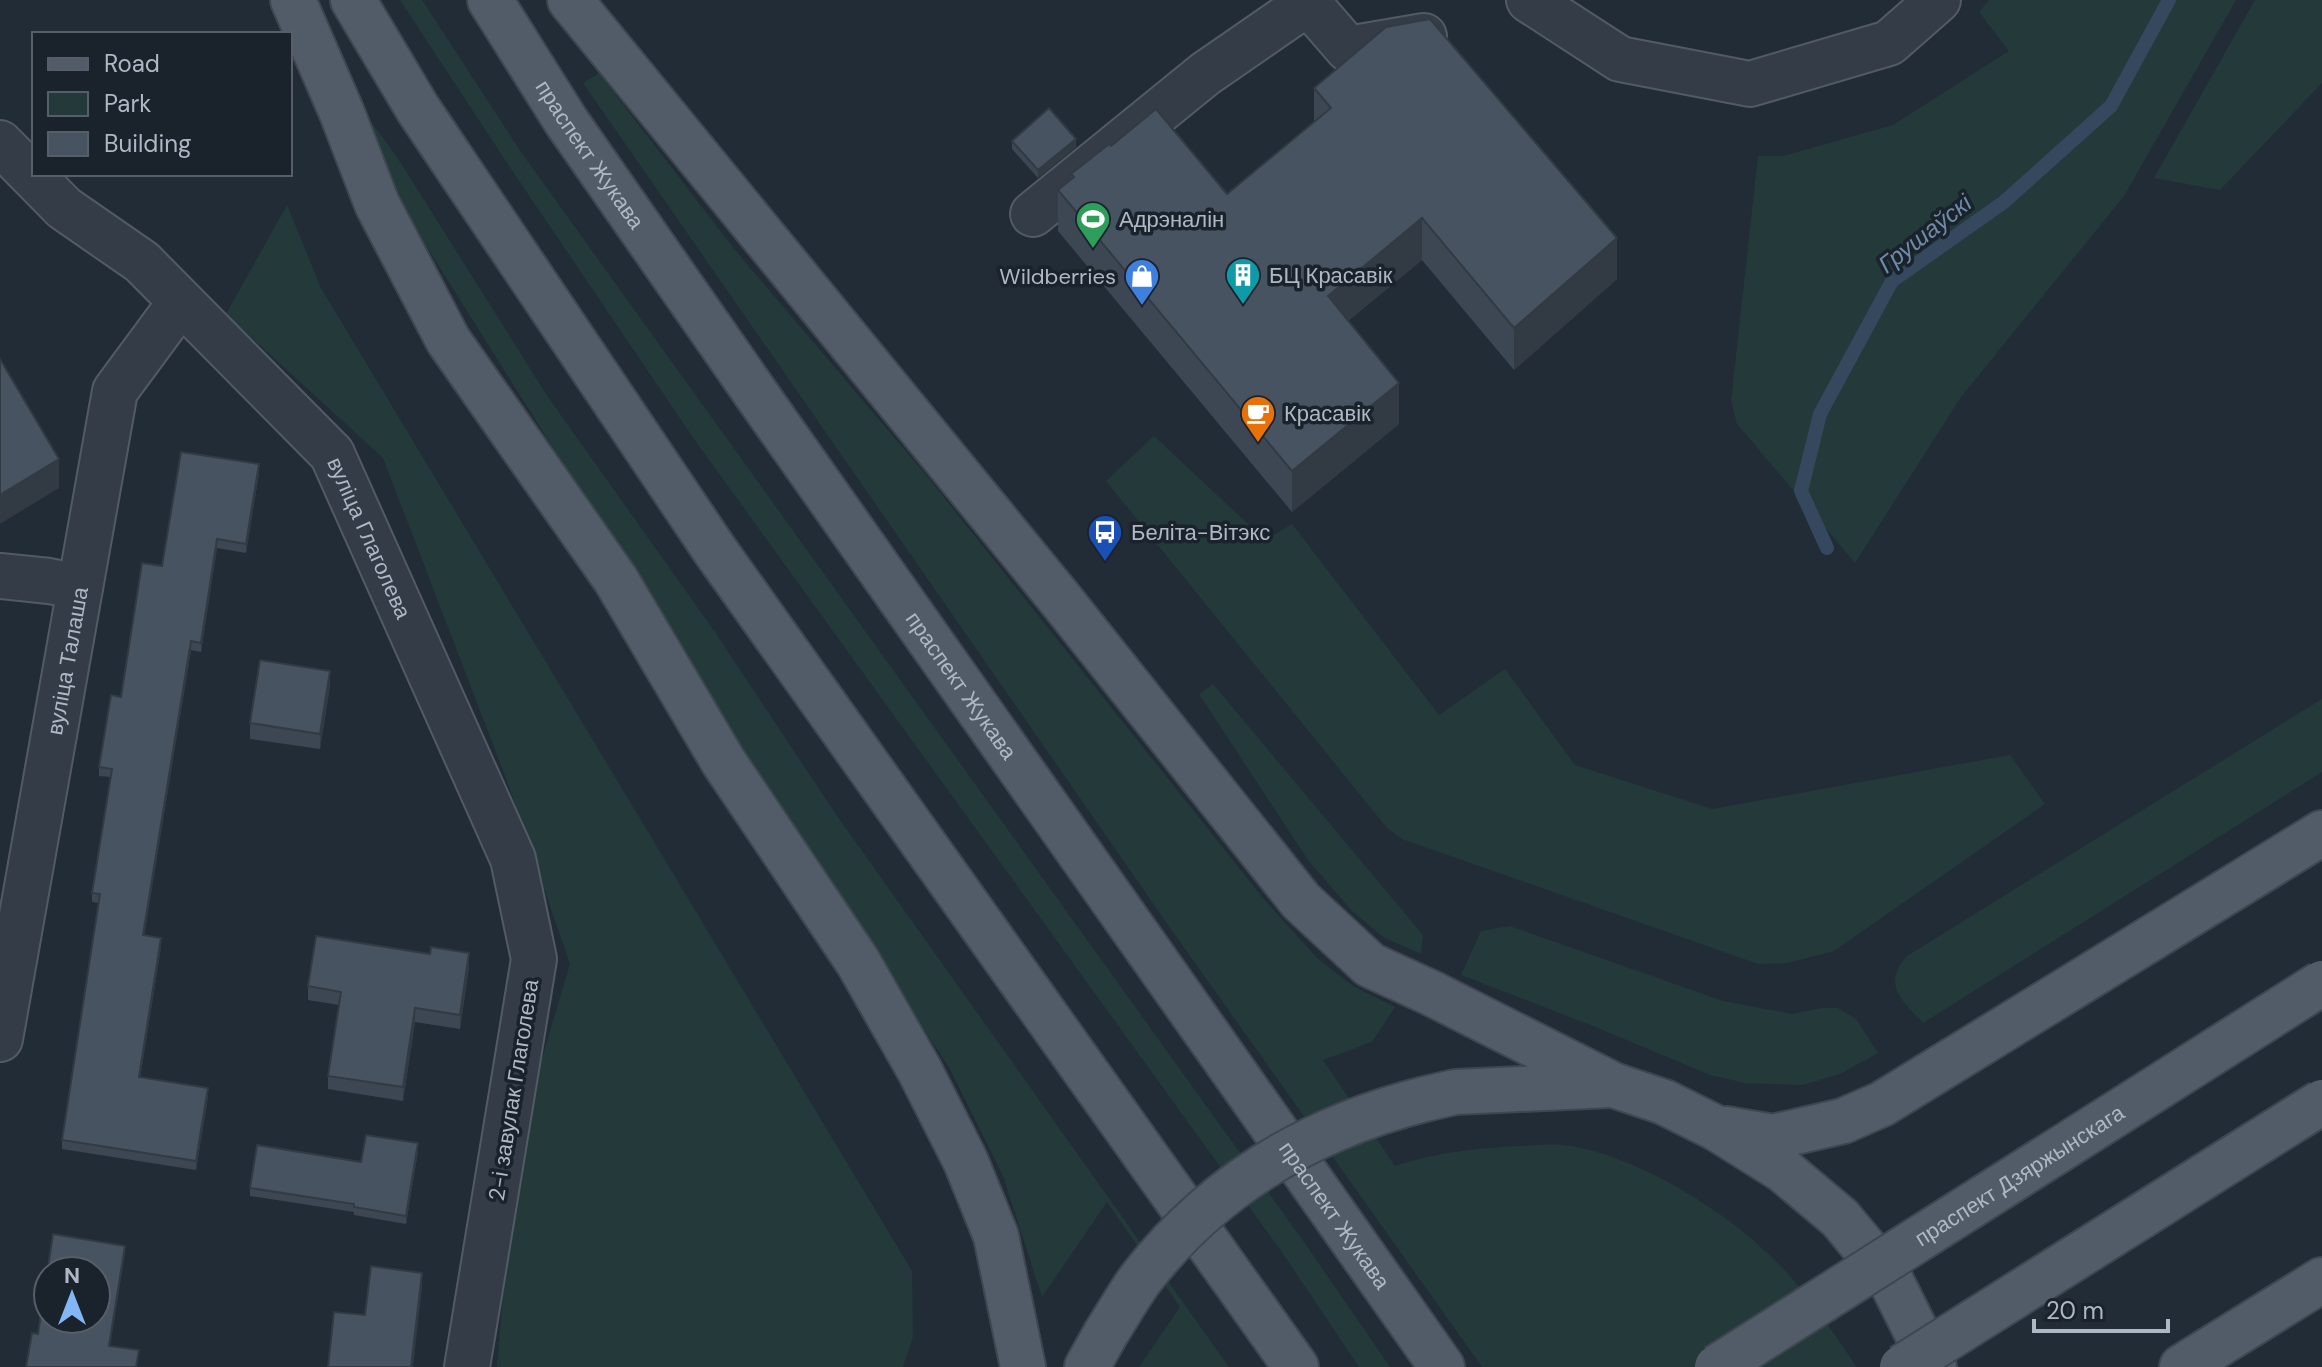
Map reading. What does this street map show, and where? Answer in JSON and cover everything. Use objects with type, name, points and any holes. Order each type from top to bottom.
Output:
[{"type":"main road","points":[[293,0],[377,204],[448,340],[616,580],[723,761],[858,962],[920,1071],[966,1162],[996,1236],[1023,1367]]},
{"type":"main road","points":[[353,0],[418,109],[714,549],[1296,1367]]},
{"type":"main road","name":"праспект Жукава","points":[[490,0],[566,121],[743,376],[1442,1367]]},
{"type":"main road","points":[[570,0],[1051,588],[1301,901],[1370,965],[1613,1085],[1664,1102],[1716,1128],[1783,1170],[1840,1218],[1889,1277],[1934,1367]]},
{"type":"main road","points":[[1716,1128],[1773,1137],[1843,1121],[1882,1104],[2322,833]]},
{"type":"main road","name":"праспект Дзяржынскага","points":[[1717,1367],[2322,983]]},
{"type":"main road","points":[[1096,1350],[1137,1284],[1160,1256],[1226,1191],[1293,1147],[1374,1112],[1455,1092],[1613,1085]]},
{"type":"main road","points":[[1902,1367],[2322,1102]]},
{"type":"main road","points":[[2182,1367],[2322,1280]]},
{"type":"street","points":[[1529,0],[1620,59],[1750,84],[1889,43],[1938,0]]},
{"type":"street","points":[[1033,214],[1205,74],[1310,1],[1348,49],[1432,35]]},
{"type":"street","name":"вуліца Глаголева","points":[[0,143],[32,176]]},
{"type":"street","name":"вуліца Глаголева","points":[[32,176],[64,208],[142,262],[332,454],[495,818]]},
{"type":"street","name":"вуліца Талаша","points":[[0,1039],[115,391],[180,303]]},
{"type":"street","points":[[0,576],[80,587]]},
{"type":"street","name":"2-і завулак Глаголева","points":[[467,1367],[534,959],[513,859],[495,818]]},
{"type":"green space","points":[[400,0],[422,0],[521,152],[1304,1242],[1390,1367],[1359,1367],[1284,1255],[694,439]]},
{"type":"green space","points":[[1989,0],[2236,0],[2124,196],[1961,397],[1855,563],[1737,424],[1731,401],[1758,156],[1783,156],[1893,125],[2009,51],[1979,12]]},
{"type":"green space","points":[[2255,0],[2322,0],[2322,83],[2220,190],[2154,178]]},
{"type":"green space","points":[[599,73],[735,250],[927,476],[1263,898],[1317,958],[1353,986],[1395,1007],[1372,1042],[1323,1060],[1395,1166],[1458,1152],[1546,1144],[1598,1152],[1628,1163],[1717,1212],[1768,1253],[1807,1296],[1857,1367],[1482,1367],[1173,932],[583,83]]},
{"type":"green space","points":[[355,100],[397,157],[548,397],[715,632],[835,813],[1229,1367],[1139,1367],[1180,1307],[1107,1202],[1042,1297],[1003,1176],[950,1069],[790,825],[408,217]]},
{"type":"green space","points":[[287,205],[321,288],[912,1271],[913,1337],[903,1367],[497,1367],[514,1153],[570,964],[507,781],[383,458],[226,314]]},
{"type":"green space","points":[[1154,436],[1265,540],[1292,524],[1439,715],[1505,669],[1575,765],[1712,809],[2010,755],[2045,804],[1834,951],[1788,963],[1758,964],[1402,839],[1387,828],[1106,481]]},
{"type":"green space","points":[[1213,684],[1423,935],[1421,954],[1383,937],[1351,910],[1308,860],[1199,694]]},
{"type":"green space","points":[[2322,699],[2322,772],[1923,1023],[1897,992],[1896,975],[1907,956]]},
{"type":"green space","points":[[1510,926],[1723,1001],[1792,1014],[1838,1008],[1856,1019],[1878,1053],[1840,1074],[1803,1085],[1745,1083],[1710,1075],[1461,975],[1481,931]]},
{"type":"building","points":[[1430,19],[1617,238],[1514,328],[1422,218],[1328,296],[1399,383],[1292,471],[1058,190],[1074,177],[1071,174],[1156,109],[1227,194],[1331,108],[1314,88],[1386,27]]},
{"type":"building","points":[[1049,108],[1076,139],[1038,170],[1012,141]]},
{"type":"building","points":[[0,359],[59,459],[0,495]]},
{"type":"building","points":[[181,452],[259,464],[246,544],[217,539],[201,643],[191,641],[143,935],[161,938],[139,1077],[208,1088],[196,1161],[62,1140],[100,894],[92,893],[112,769],[99,767],[111,695],[121,697],[142,563],[162,566]]},
{"type":"building","points":[[260,660],[330,671],[320,734],[250,723]]},
{"type":"building","points":[[316,936],[430,954],[431,947],[469,953],[460,1015],[415,1008],[403,1087],[328,1076],[341,992],[308,986]]},
{"type":"building","points":[[366,1135],[418,1143],[406,1216],[354,1207],[354,1204],[250,1188],[257,1145],[361,1162]]},
{"type":"building","points":[[53,1234],[125,1246],[112,1327],[112,1255],[50,1255]]},
{"type":"building","points":[[371,1266],[422,1273],[411,1367],[328,1367],[334,1312],[365,1315]]},
{"type":"building","points":[[32,1333],[111,1335],[109,1346],[139,1350],[136,1367],[26,1367]]},
{"type":"waterway","name":"Грушаўскі","points":[[1827,548],[1801,491],[1820,414],[1892,281],[2004,202],[2111,106],[2169,0]]},
{"type":"place","name":"Адрэналін","points":[[1093,250]]},
{"type":"place","name":"БЦ Красавік","points":[[1243,306]]},
{"type":"place","name":"Wildberries","points":[[1142,307]]},
{"type":"place","name":"Красавік","points":[[1258,444]]},
{"type":"place","name":"Беліта-Вітэкс","points":[[1105,563]]}]
